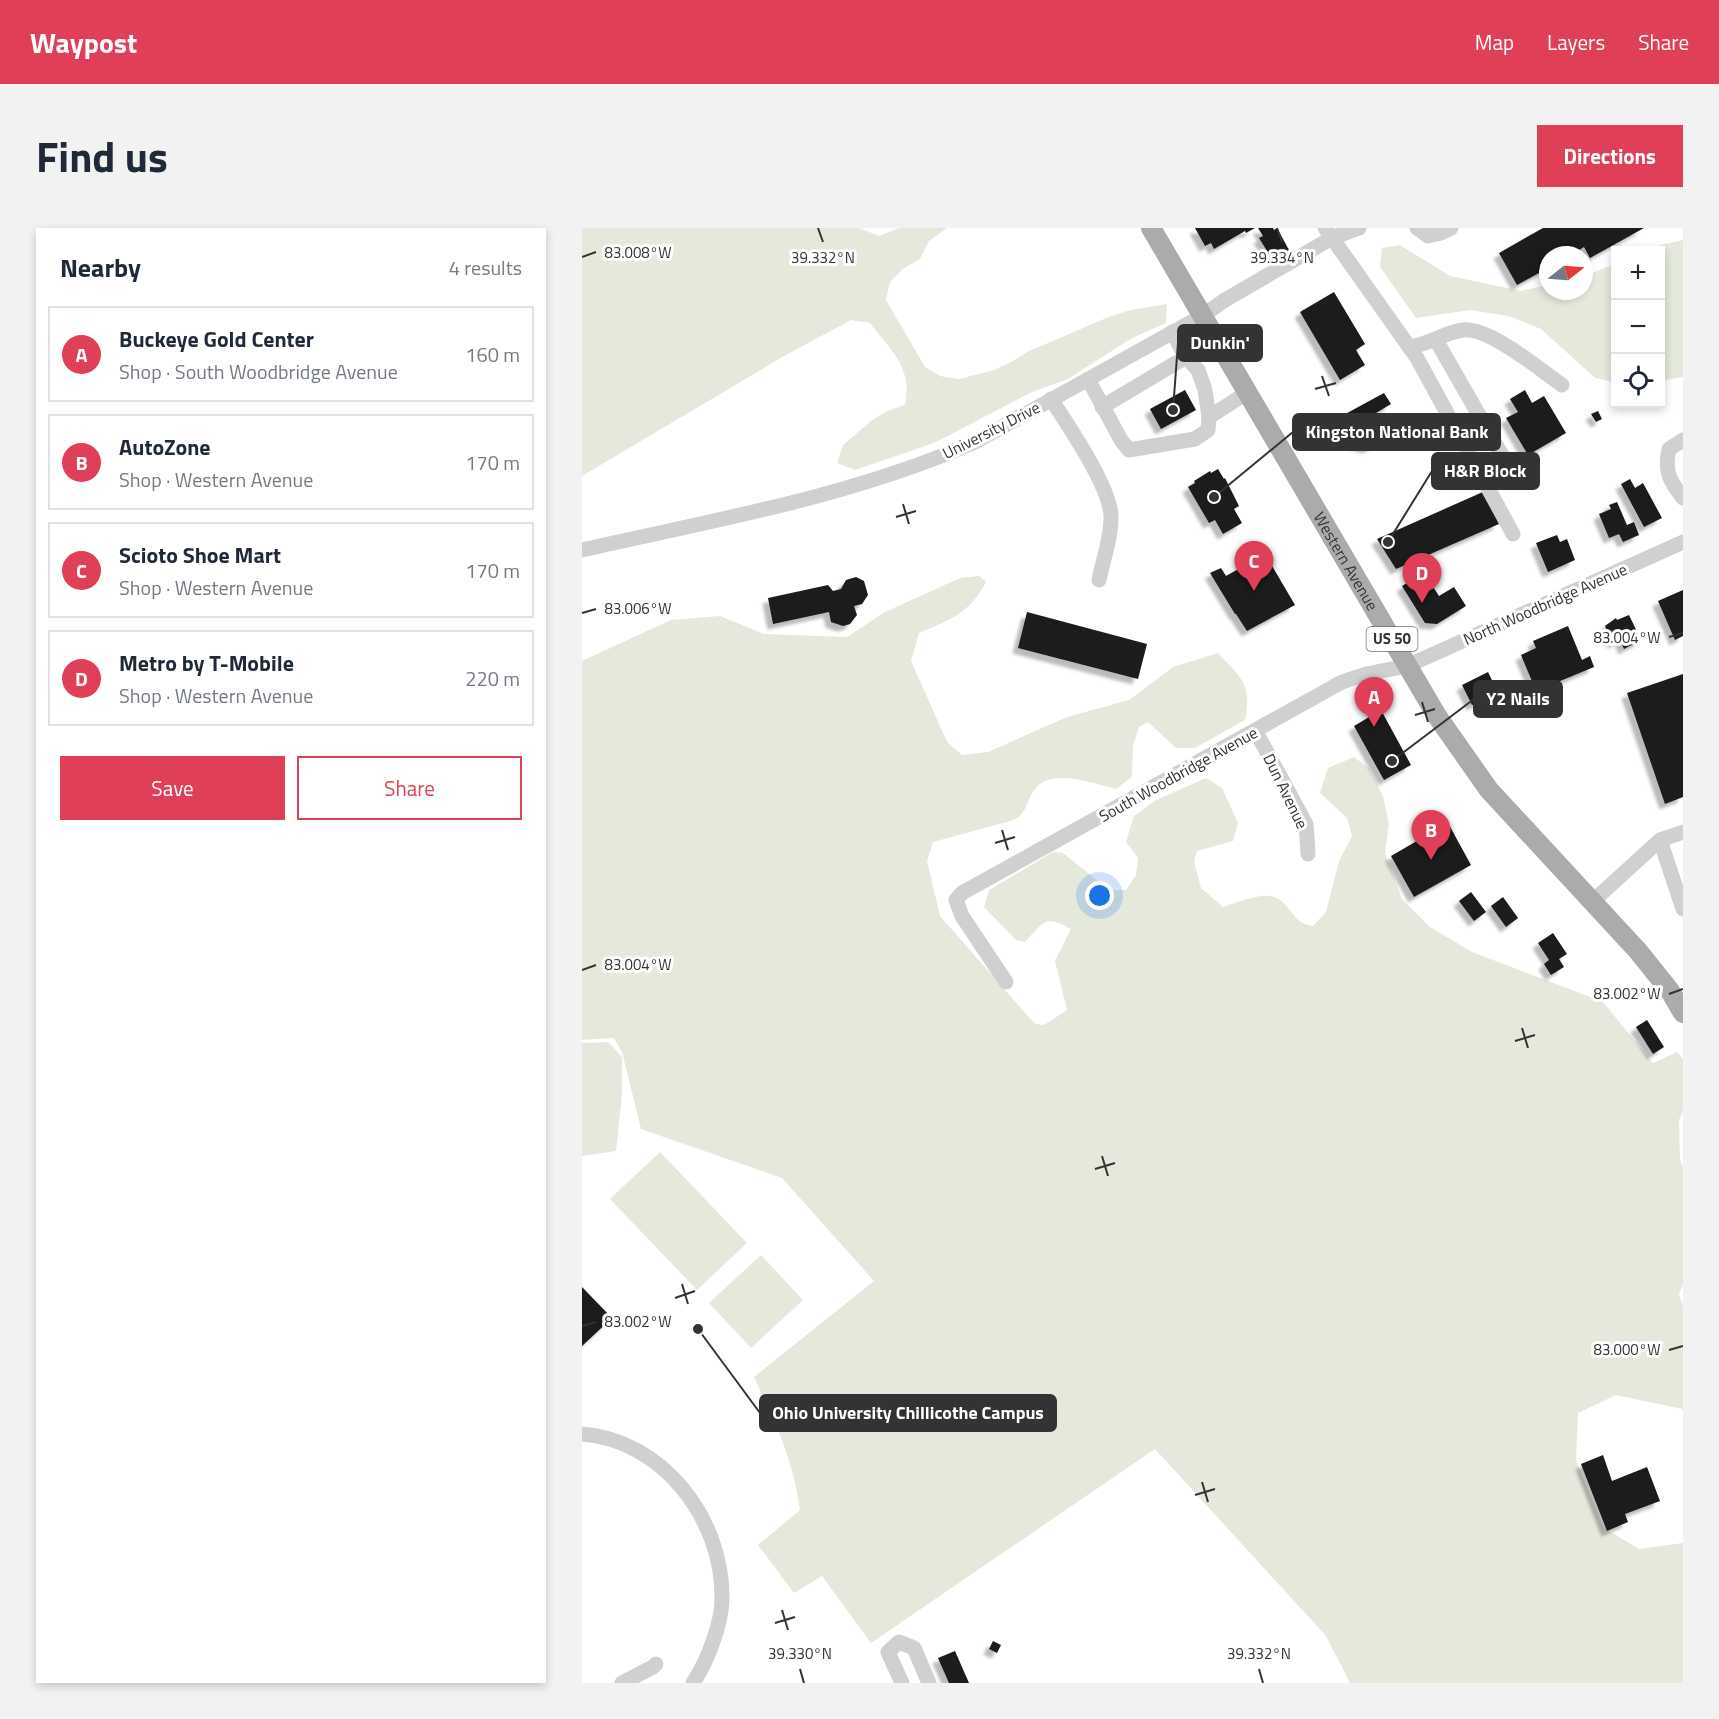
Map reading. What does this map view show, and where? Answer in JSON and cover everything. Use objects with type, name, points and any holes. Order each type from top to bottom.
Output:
[{"type":"main road","name":"Western Avenue","points":[[1151,228],[1437,716],[1489,790],[1638,951],[1670,991],[1683,1013]]},
{"type":"street","name":"University Drive","points":[[582,550],[826,495],[940,457],[975,442],[1202,316],[1329,233],[1359,228]]},
{"type":"street","points":[[1417,228],[1428,236],[1442,233],[1450,228]]},
{"type":"street","points":[[1329,233],[1417,358],[1513,534]]},
{"type":"street","points":[[1409,347],[1422,346],[1462,330],[1477,330],[1494,338],[1562,385]]},
{"type":"street","points":[[1088,379],[1121,440],[1129,450],[1194,440],[1208,430],[1209,417],[1205,390],[1198,370],[1186,357],[1172,332]]},
{"type":"street","points":[[1436,340],[1503,457]]},
{"type":"street","points":[[1102,407],[1186,357]]},
{"type":"street","points":[[1209,417],[1248,392]]},
{"type":"street","points":[[1051,399],[1094,469],[1106,494],[1111,515],[1099,580]]},
{"type":"street","points":[[1683,440],[1669,449],[1666,463],[1671,481],[1683,498]]},
{"type":"street","name":"North Woodbridge Avenue","points":[[1407,666],[1683,542]]},
{"type":"street","name":"South Woodbridge Avenue","points":[[1006,982],[962,916],[956,900],[962,893],[1256,732],[1342,682],[1366,674],[1407,666]]},
{"type":"street","name":"Dun Avenue","points":[[1256,732],[1306,824],[1308,854]]},
{"type":"street","points":[[1592,902],[1660,840],[1683,832]]},
{"type":"street","points":[[1660,840],[1683,909]]},
{"type":"street","points":[[582,1434],[630,1445],[663,1468],[687,1493],[707,1524],[717,1556],[723,1598],[713,1643],[693,1683]]},
{"type":"street","points":[[902,1683],[888,1652],[899,1642],[914,1647],[929,1683]]},
{"type":"street","points":[[622,1683],[653,1668],[656,1664]]},
{"type":"shaded area","points":[[582,228],[859,228],[879,236],[899,228],[947,228],[929,241],[920,259],[904,268],[890,282],[886,300],[925,367],[940,376],[959,379],[994,370],[1027,352],[1111,316],[1131,310],[1167,304],[1166,323],[1132,338],[1068,379],[1032,392],[946,437],[855,470],[837,463],[843,445],[871,421],[887,411],[905,405],[907,392],[903,370],[892,351],[870,323],[851,320],[784,356],[582,476]]},
{"type":"shaded area","points":[[1683,240],[1683,377],[1665,380],[1665,246],[1658,246]]},
{"type":"shaded area","points":[[1400,245],[1450,276],[1521,291],[1539,287],[1539,300],[1593,300],[1593,273],[1611,266],[1611,381],[1595,378],[1541,329],[1508,316],[1470,310],[1416,318],[1380,267],[1382,248]]},
{"type":"shaded area","points":[[979,576],[986,582],[973,602],[958,615],[919,633],[911,661],[947,742],[962,755],[988,752],[1067,717],[1129,700],[1173,667],[1218,653],[1239,676],[1246,689],[1245,720],[1195,748],[1176,748],[1148,722],[1139,727],[1133,746],[1132,777],[1116,789],[1074,779],[1051,779],[1042,782],[1035,789],[1024,810],[1014,820],[933,842],[927,861],[940,916],[1035,1024],[1044,1025],[1067,1010],[1055,961],[1071,929],[1055,922],[1045,922],[1025,942],[1016,940],[984,907],[989,890],[1053,852],[1063,853],[1109,890],[1126,890],[1136,875],[1138,858],[1126,842],[1134,816],[1156,800],[1206,778],[1222,788],[1238,823],[1233,841],[1197,851],[1194,861],[1201,888],[1223,907],[1257,897],[1277,898],[1301,922],[1313,926],[1326,912],[1339,861],[1352,836],[1347,818],[1320,793],[1328,768],[1354,757],[1369,768],[1383,796],[1389,824],[1385,853],[1402,899],[1430,927],[1472,952],[1603,1002],[1653,1063],[1677,1052],[1683,1059],[1683,1111],[1679,1120],[1680,1159],[1683,1168],[1683,1284],[1679,1294],[1683,1306],[1683,1413],[1682,1409],[1616,1395],[1578,1413],[1576,1461],[1604,1528],[1639,1549],[1683,1543],[1683,1683],[1350,1683],[1326,1636],[1155,1449],[871,1643],[822,1576],[794,1593],[758,1545],[800,1510],[788,1458],[754,1377],[874,1281],[782,1178],[641,1129],[622,1052],[614,1038],[582,1040],[582,661],[671,620],[720,616],[764,634],[847,637],[885,612],[960,578]]},
{"type":"shaded area","points":[[608,1042],[622,1057],[622,1094],[616,1151],[582,1156],[582,1043]]},
{"type":"shaded area","points":[[660,1152],[747,1243],[697,1290],[610,1199]]},
{"type":"shaded area","points":[[761,1255],[803,1300],[751,1348],[709,1303]]},
{"type":"building","points":[[1195,228],[1255,228],[1246,233],[1245,231],[1214,249],[1211,243],[1205,246]]},
{"type":"building","points":[[1258,228],[1273,228],[1274,230],[1277,228],[1289,250],[1272,259],[1259,238],[1263,236]]},
{"type":"building","points":[[1543,228],[1644,228],[1593,256],[1593,246],[1539,246],[1539,273],[1517,285],[1499,253]]},
{"type":"building","points":[[1334,292],[1365,344],[1356,350],[1365,365],[1340,380],[1300,312]]},
{"type":"building","points":[[1185,390],[1196,410],[1161,429],[1150,409]]},
{"type":"building","points":[[1525,390],[1532,403],[1544,396],[1566,433],[1528,455],[1506,418],[1518,412],[1510,399]]},
{"type":"building","points":[[1384,393],[1391,404],[1376,413],[1389,436],[1368,448],[1354,444],[1338,418]]},
{"type":"building","points":[[1598,411],[1602,419],[1596,422],[1591,414]]},
{"type":"building","points":[[1218,469],[1239,506],[1234,509],[1242,523],[1223,534],[1215,520],[1209,523],[1188,487],[1210,471],[1211,473]]},
{"type":"building","points":[[1630,479],[1635,488],[1643,483],[1662,518],[1644,527],[1621,484]]},
{"type":"building","points":[[1485,491],[1499,524],[1396,569],[1377,539]]},
{"type":"building","points":[[1617,502],[1627,525],[1634,522],[1639,535],[1623,542],[1619,534],[1609,538],[1599,514],[1611,509],[1609,505]]},
{"type":"building","points":[[1557,535],[1560,542],[1567,539],[1575,560],[1548,572],[1536,543]]},
{"type":"building","points":[[1265,554],[1295,605],[1247,631],[1210,573],[1221,568],[1226,576]]},
{"type":"building","points":[[1424,573],[1439,596],[1454,587],[1466,606],[1437,624],[1425,623],[1402,586]]},
{"type":"building","points":[[856,577],[864,581],[868,595],[862,604],[854,606],[857,615],[850,624],[843,626],[831,622],[829,612],[773,624],[768,598],[828,585],[833,591],[841,589],[846,580]]},
{"type":"building","points":[[1683,590],[1683,636],[1675,640],[1658,601]]},
{"type":"building","points":[[1027,612],[1147,644],[1138,679],[1018,648]]},
{"type":"building","points":[[1629,615],[1641,640],[1624,649],[1620,640],[1613,643],[1605,626],[1616,618],[1617,620]]},
{"type":"building","points":[[1568,626],[1582,660],[1590,656],[1594,667],[1536,691],[1521,655],[1536,648],[1533,641]]},
{"type":"building","points":[[1488,672],[1498,693],[1472,705],[1462,685]]},
{"type":"building","points":[[1683,674],[1683,797],[1665,804],[1627,693]]},
{"type":"building","points":[[1381,710],[1411,765],[1384,780],[1354,726]]},
{"type":"building","points":[[1448,823],[1471,865],[1414,897],[1391,856]]},
{"type":"building","points":[[1471,892],[1486,912],[1474,921],[1459,901]]},
{"type":"building","points":[[1503,897],[1518,918],[1506,927],[1491,906]]},
{"type":"building","points":[[1553,933],[1567,954],[1559,959],[1564,967],[1551,975],[1544,964],[1549,960],[1538,943]]},
{"type":"building","points":[[1647,1020],[1664,1047],[1653,1054],[1636,1027]]},
{"type":"building","points":[[582,1287],[612,1318],[582,1346]]},
{"type":"building","points":[[1603,1455],[1612,1481],[1647,1467],[1660,1501],[1625,1514],[1628,1522],[1607,1531],[1581,1464]]},
{"type":"building","points":[[993,1641],[1001,1645],[997,1653],[989,1649]]},
{"type":"building","points":[[955,1651],[969,1683],[949,1683],[938,1658]]},
{"type":"place","name":"Dunkin'","points":[[1173,410]]},
{"type":"place","name":"Kingston National Bank","points":[[1214,497]]},
{"type":"place","name":"H&R Block","points":[[1388,542]]},
{"type":"place","name":"Scioto Shoe Mart","points":[[1254,591]]},
{"type":"place","name":"Metro by T-Mobile","points":[[1422,603]]},
{"type":"place","name":"Buckeye Gold Center","points":[[1374,727]]},
{"type":"place","name":"Y2 Nails","points":[[1392,761]]},
{"type":"place","name":"AutoZone","points":[[1431,860]]},
{"type":"place","name":"Ohio University Chillicothe Campus","points":[[698,1329]]}]
